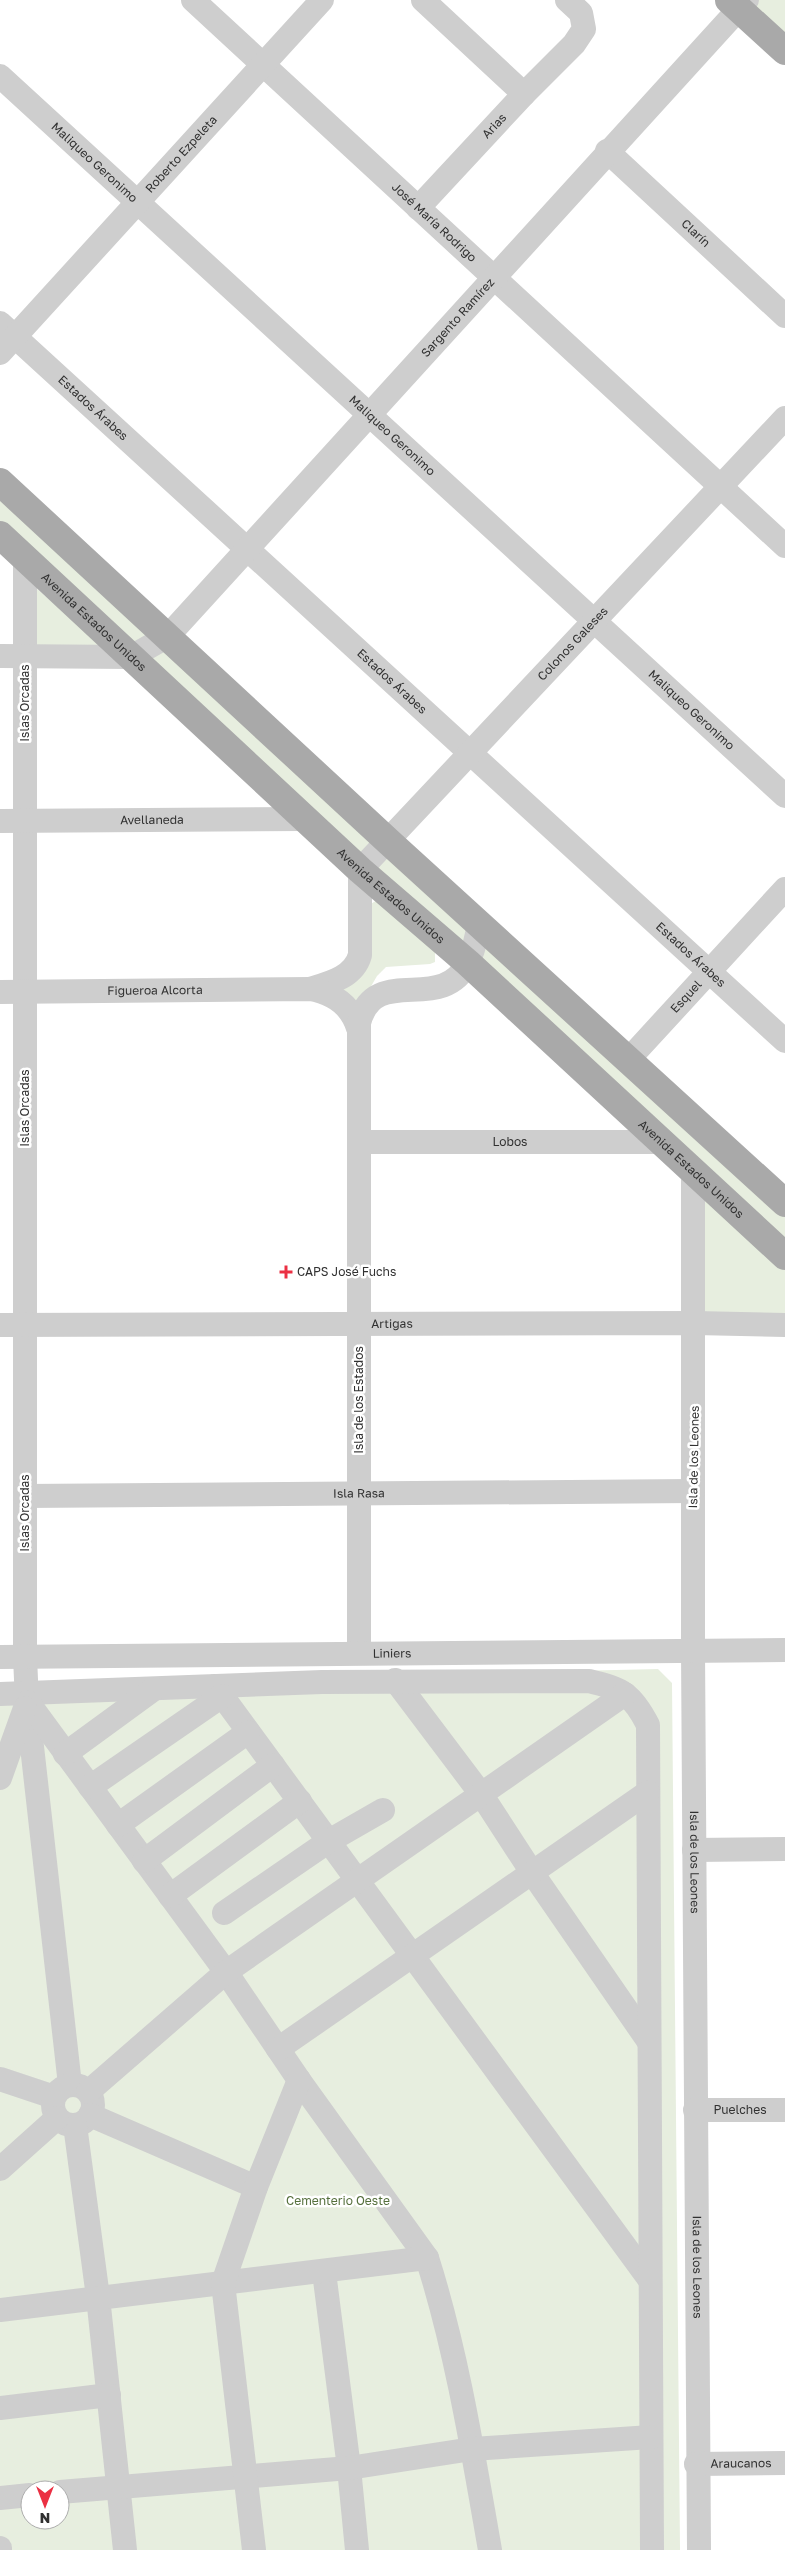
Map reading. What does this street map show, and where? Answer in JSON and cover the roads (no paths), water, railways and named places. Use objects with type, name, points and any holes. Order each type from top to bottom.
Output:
[{"type":"main road","points":[[738,3],[785,51]]},
{"type":"main road","points":[[0,482],[479,925],[785,1203]]},
{"type":"main road","name":"Avenida Estados Unidos","points":[[0,535],[360,870],[468,963],[785,1256]]},
{"type":"street","name":"José María Rodrigo","points":[[193,0],[785,546]]},
{"type":"street","name":"Roberto Ezpeleta","points":[[5,338],[139,203],[262,64],[322,0]]},
{"type":"street","points":[[423,0],[524,94]]},
{"type":"street","name":"Arias","points":[[418,208],[524,94],[574,44],[584,29],[581,13],[567,0]]},
{"type":"street","name":"Sargento Ramírez","points":[[131,657],[168,636],[607,151],[738,3]]},
{"type":"street","name":"Maliqueo Geronimo","points":[[0,76],[785,796]]},
{"type":"street","name":"Clarín","points":[[607,151],[785,316]]},
{"type":"street","name":"Estados Árabes","points":[[5,338],[246,548],[785,1041]]},
{"type":"street","name":"Colonos Galeses","points":[[360,870],[472,754],[785,418]]},
{"type":"street","name":"Islas Orcadas","points":[[25,558],[25,1657],[27,1698],[72,2105],[98,2297],[125,2550]]},
{"type":"street","points":[[0,656],[131,657]]},
{"type":"street","name":"Avellaneda","points":[[0,821],[305,819]]},
{"type":"street","points":[[310,990],[335,981],[354,970],[358,964],[360,955],[360,870]]},
{"type":"street","name":"Esquel","points":[[628,1060],[785,890]]},
{"type":"street","points":[[468,963],[479,925]]},
{"type":"street","name":"Isla de los Estados","points":[[359,1653],[360,1142],[358,1028],[361,1015],[366,1006],[376,996],[387,991],[420,990],[444,986],[458,977],[468,963]]},
{"type":"street","name":"Figueroa Alcorta","points":[[0,992],[310,990]]},
{"type":"street","name":"Isla de los Estados","points":[[310,990],[325,993],[340,1001],[352,1013],[358,1028]]},
{"type":"street","name":"Lobos","points":[[360,1142],[661,1142]]},
{"type":"street","name":"Isla de los Leones","points":[[694,1173],[693,1650],[696,2464],[699,2550]]},
{"type":"street","name":"Artigas","points":[[0,1325],[695,1323],[785,1325]]},
{"type":"street","name":"Isla Rasa","points":[[25,1496],[693,1491]]},
{"type":"street","name":"Liniers","points":[[0,1657],[785,1650]]},
{"type":"street","points":[[0,1694],[27,1698],[154,1689],[218,1691],[395,1680],[589,1681],[616,1687],[637,1705],[648,1725],[649,2279],[652,2550]]},
{"type":"street","points":[[395,1680],[481,1794],[533,1874],[649,2042]]},
{"type":"street","points":[[65,1754],[154,1689]]},
{"type":"street","points":[[218,1691],[649,2279]]},
{"type":"street","points":[[90,1787],[218,1691]]},
{"type":"street","points":[[0,2169],[226,1972],[625,1694]]},
{"type":"street","points":[[27,1698],[65,1754],[226,1972],[299,2080],[427,2258],[437,2289],[472,2449],[490,2550]]},
{"type":"street","points":[[0,1778],[27,1698]]},
{"type":"street","points":[[118,1825],[248,1732]]},
{"type":"street","points":[[144,1861],[273,1765]]},
{"type":"street","points":[[278,2049],[533,1874],[648,1792]]},
{"type":"street","points":[[170,1896],[300,1801]]},
{"type":"street","points":[[224,1913],[329,1841],[383,1810]]},
{"type":"street","points":[[694,1850],[785,1849]]},
{"type":"street","points":[[0,2079],[72,2105],[256,2187]]},
{"type":"street","points":[[254,2550],[223,2283],[256,2187],[299,2080]]},
{"type":"street","name":"Puelches","points":[[695,2110],[785,2110]]},
{"type":"street","points":[[0,2310],[427,2258]]},
{"type":"street","points":[[324,2272],[349,2468],[356,2550]]},
{"type":"street","points":[[0,2408],[109,2395]]},
{"type":"street","points":[[70,2491],[349,2468],[472,2449],[651,2437]]},
{"type":"street","name":"Araucanos","points":[[696,2464],[785,2463]]},
{"type":"street","points":[[0,2498],[20,2496]]},
{"type":"place","name":"CAPS José Fuchs","points":[[286,1272]]},
{"type":"park label","name":"Cementerio Oeste","points":[[338,2201]]}]
